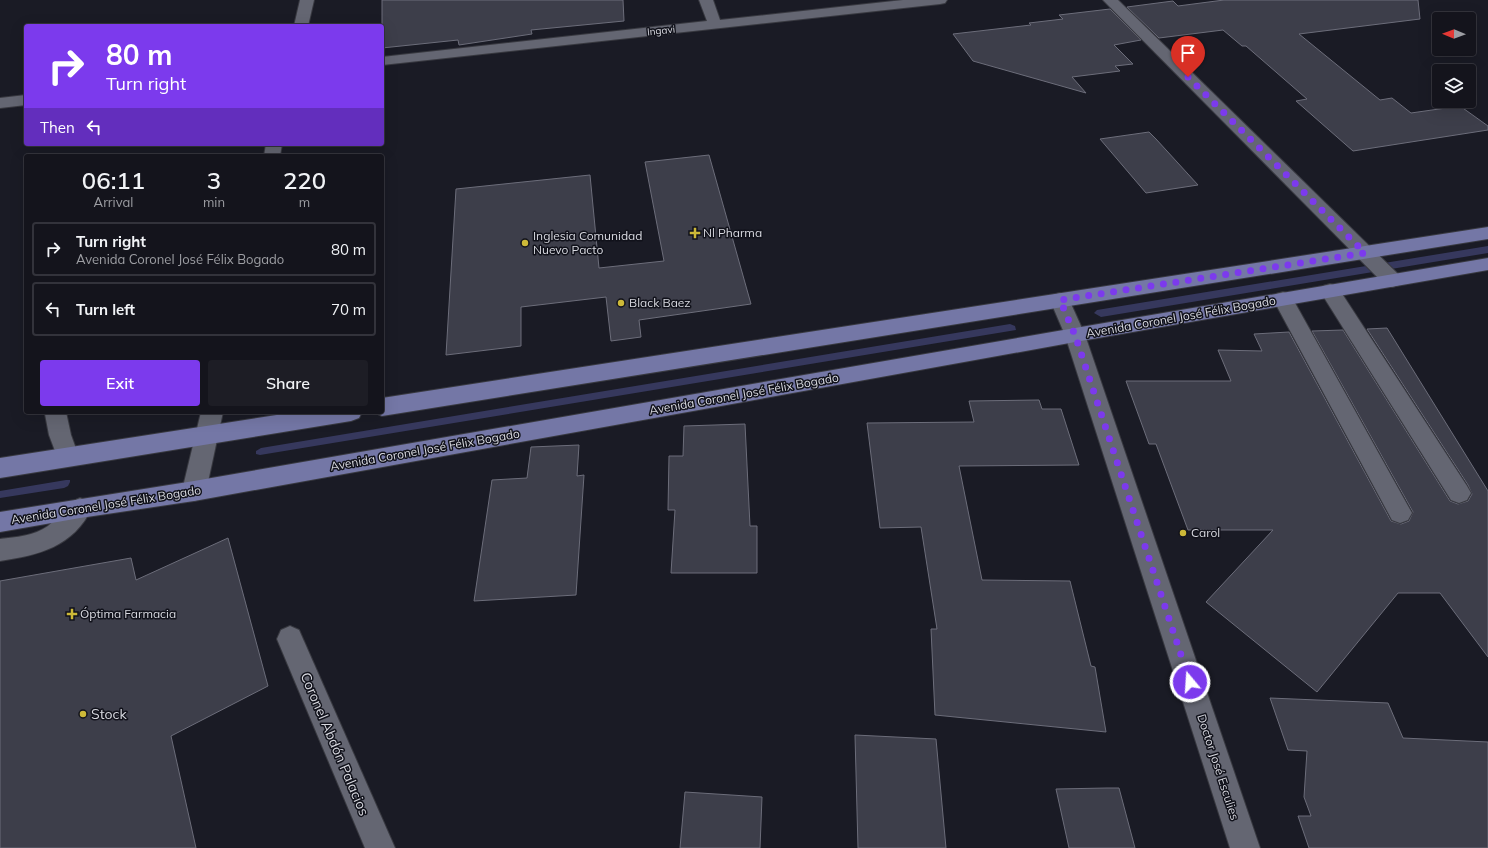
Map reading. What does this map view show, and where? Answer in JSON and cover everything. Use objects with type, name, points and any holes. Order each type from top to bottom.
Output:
[{"type":"main road","points":[[384,407],[1488,233]]},
{"type":"main road","name":"Avenida Coronel José Félix Bogado","points":[[0,522],[80,508],[194,491],[1075,335],[1488,264]]},
{"type":"main road","points":[[0,468],[338,414]]},
{"type":"street","points":[[301,24],[307,0]]},
{"type":"street","points":[[706,0],[715,24]]},
{"type":"street","name":"Ingavi","points":[[384,61],[940,0]]},
{"type":"street","points":[[1110,0],[1392,280]]},
{"type":"street","points":[[0,103],[24,100]]},
{"type":"street","points":[[1330,291],[1458,493]]},
{"type":"street","points":[[1283,299],[1400,513]]},
{"type":"street","name":"Doctor José Esculies","points":[[1060,300],[1075,335],[1245,848]]},
{"type":"street","points":[[56,414],[60,435],[68,457]]},
{"type":"street","points":[[194,491],[211,414]]},
{"type":"street","points":[[0,550],[41,542],[56,533],[80,508]]},
{"type":"street","name":"Coronel Abdón Palacios","points":[[290,639],[380,848]]},
{"type":"shaded area","points":[[1488,246],[1488,253],[1101,317],[1094,313],[1097,310]]},
{"type":"shaded area","points":[[1010,324],[1015,326],[1016,330],[260,455],[256,454],[256,451],[261,448]]},
{"type":"shaded area","points":[[70,480],[70,482],[68,486],[64,488],[0,498],[0,491]]},
{"type":"building","points":[[382,0],[623,0],[624,21],[531,30],[532,34],[459,45],[458,40],[384,48],[384,24],[382,24]]},
{"type":"building","points":[[1224,0],[1418,0],[1420,19],[1299,34],[1380,100],[1392,98],[1411,113],[1446,108],[1463,108],[1488,126],[1488,130],[1353,151],[1296,101],[1307,99],[1246,46],[1242,46],[1223,30],[1159,38],[1127,7],[1173,1],[1178,6]]},
{"type":"building","points":[[1110,9],[1141,40],[1114,45],[1133,64],[1115,66],[1120,71],[1072,77],[1086,93],[973,61],[953,34],[1031,25],[1029,23],[1063,19],[1059,15]]},
{"type":"building","points":[[1149,132],[1198,185],[1146,193],[1100,139]]},
{"type":"building","points":[[709,155],[751,304],[639,320],[641,337],[611,341],[606,297],[521,307],[521,346],[446,355],[456,189],[590,175],[599,268],[664,261],[645,162]]},
{"type":"building","points":[[1387,328],[1488,491],[1488,657],[1440,593],[1398,593],[1317,692],[1206,602],[1273,530],[1188,530],[1156,444],[1149,444],[1126,381],[1231,381],[1218,350],[1262,351],[1254,334],[1289,332],[1391,521],[1401,524],[1409,521],[1413,512],[1312,331],[1343,330],[1450,501],[1458,504],[1468,501],[1472,494],[1468,485],[1367,329]]},
{"type":"building","points":[[1039,400],[1042,409],[1061,409],[1079,465],[959,466],[982,580],[1070,581],[1091,666],[1095,667],[1106,732],[935,715],[931,629],[937,629],[921,527],[880,528],[867,423],[974,422],[969,401]]},
{"type":"building","points":[[745,424],[750,526],[757,526],[757,573],[671,573],[675,510],[668,510],[669,456],[683,456],[684,426]]},
{"type":"building","points":[[579,445],[577,476],[584,475],[576,595],[474,601],[492,480],[527,478],[531,447]]},
{"type":"building","name":"Stock","points":[[228,538],[268,686],[171,736],[196,848],[0,848],[0,581],[131,558],[136,580]]},
{"type":"building","points":[[1270,698],[1388,703],[1403,738],[1488,742],[1488,848],[1309,848],[1298,816],[1311,816],[1304,797],[1307,751],[1288,750]]},
{"type":"building","points":[[855,735],[936,739],[946,848],[858,848]]},
{"type":"building","points":[[1119,788],[1135,848],[1069,848],[1056,789]]},
{"type":"building","points":[[685,792],[762,797],[760,848],[680,848]]},
{"type":"place","name":"Nl Pharma","points":[[695,233]]},
{"type":"place","name":"Inglesia Comunidad Nuevo Pacto","points":[[525,243]]},
{"type":"place","name":"Black Baez","points":[[621,303]]},
{"type":"place","name":"Carol","points":[[1183,533]]},
{"type":"place","name":"Óptima Farmacia","points":[[72,614]]},
{"type":"place","name":"Stock","points":[[83,714]]},
{"type":"route","points":[[1188,77],[1365,253],[1060,300],[1075,335],[1190,682]]}]
